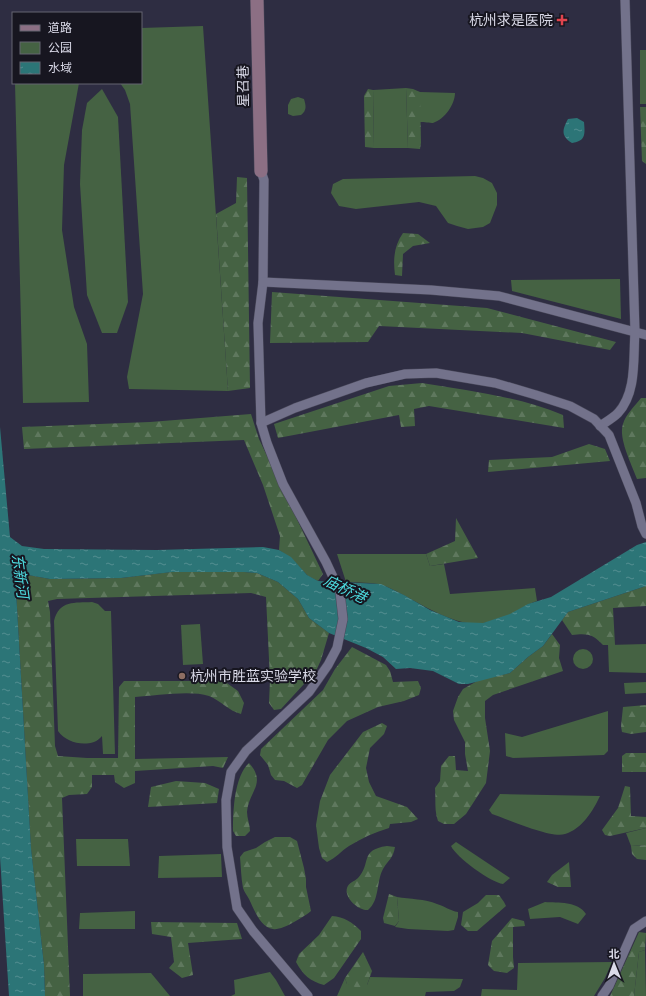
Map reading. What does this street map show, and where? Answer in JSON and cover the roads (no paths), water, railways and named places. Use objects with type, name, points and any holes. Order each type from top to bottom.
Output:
[{"type":"street","name":"星召巷","points":[[257,0],[261,171]]},
{"type":"street","points":[[600,426],[618,412],[629,396],[632,380],[635,332],[624,0]]},
{"type":"street","points":[[261,171],[264,180],[263,282],[258,323],[261,423],[283,484],[324,558],[340,592],[343,619],[337,648],[309,692],[246,751],[232,772],[226,800],[227,847],[237,908],[253,931],[308,996]]},
{"type":"street","points":[[263,282],[432,290],[499,296],[646,335]]},
{"type":"street","points":[[261,423],[295,408],[366,384],[405,374],[436,373],[495,383],[536,394],[570,406],[594,419],[609,435],[636,503],[645,533]]},
{"type":"street","points":[[602,996],[609,986],[634,929],[645,924]]},
{"type":"water","points":[[577,118],[584,122],[584,136],[580,141],[572,143],[564,135],[564,130],[568,119]]},
{"type":"water","points":[[0,427],[10,537],[22,546],[44,549],[157,550],[263,547],[279,550],[291,557],[307,575],[318,581],[381,584],[430,610],[459,622],[483,623],[510,614],[528,604],[551,597],[637,545],[646,542],[646,586],[568,612],[543,646],[510,673],[468,684],[459,684],[433,671],[410,668],[396,669],[383,657],[366,648],[329,633],[309,618],[298,599],[278,582],[257,573],[172,572],[121,578],[50,579],[28,575],[17,579],[16,590],[31,848],[44,965],[45,996],[9,996],[0,857]]},
{"type":"place","name":"杭州求是医院","points":[[562,20]]},
{"type":"place","name":"杭州市胜蓝实验学校","points":[[182,676]]},
{"type":"water label","name":"东新河","points":[[20,576]]},
{"type":"water label","name":"庙桥港","points":[[345,589]]}]
